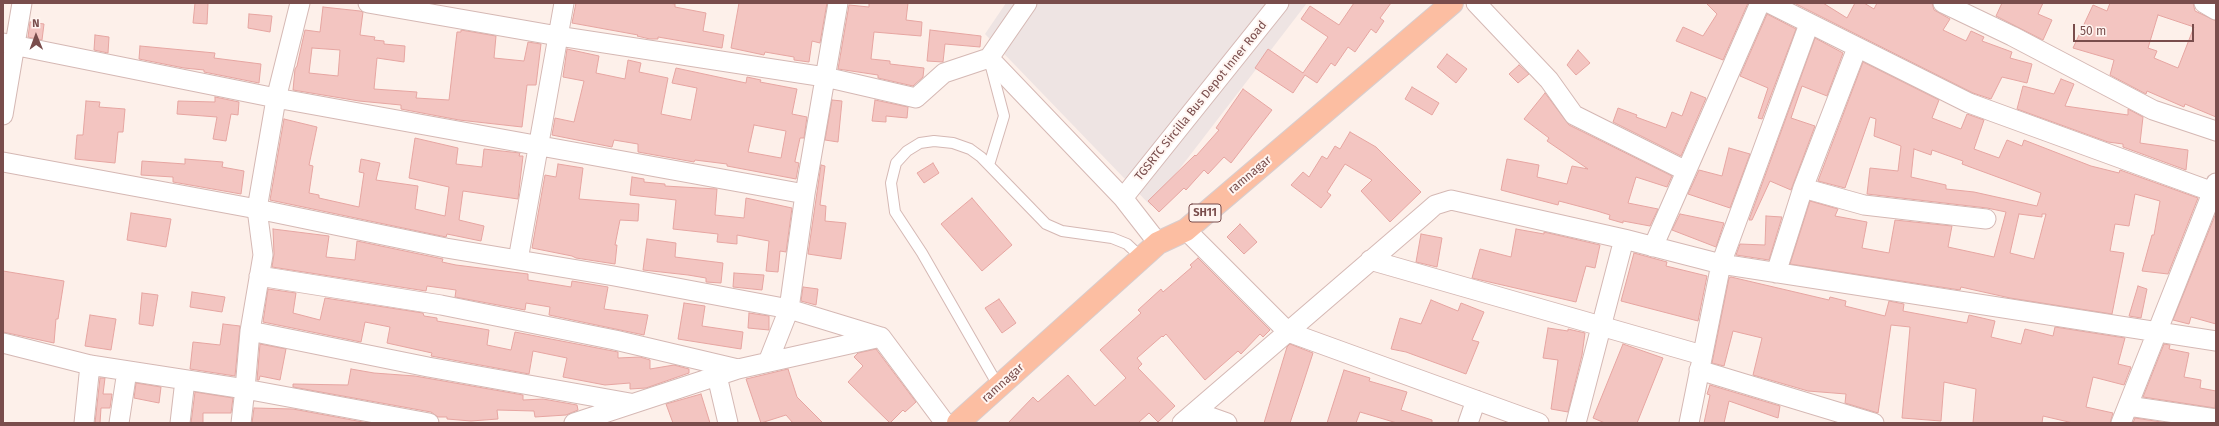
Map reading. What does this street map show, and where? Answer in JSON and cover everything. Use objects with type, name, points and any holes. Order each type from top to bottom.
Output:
[{"type":"main road","name":"ramnagar","points":[[958,423],[1158,243],[1186,230],[1452,3]]},
{"type":"street","points":[[3,115],[9,45],[22,3]]},
{"type":"street","points":[[241,423],[250,331],[263,255],[257,209],[276,98],[300,3]]},
{"type":"street","points":[[368,3],[558,36],[825,77],[916,98],[944,73],[989,58],[1027,3]]},
{"type":"street","points":[[518,260],[564,3]]},
{"type":"street","points":[[768,362],[789,309],[805,194],[838,3]]},
{"type":"street","name":"TGSRTC Sircilla Bus Depot Inner Road","points":[[1123,198],[1280,3]]},
{"type":"street","points":[[1476,3],[1549,80],[1574,115],[1686,171]]},
{"type":"street","points":[[1653,247],[1760,3]]},
{"type":"street","points":[[1769,3],[1969,103],[2215,190],[2156,333],[2125,414],[2216,419]]},
{"type":"street","points":[[1942,3],[2012,36],[2153,110],[2216,131]]},
{"type":"street","points":[[2204,3],[2216,10]]},
{"type":"street","points":[[1689,423],[1721,264],[1809,24]]},
{"type":"street","points":[[9,45],[276,98],[539,147],[805,194]]},
{"type":"street","points":[[1776,273],[1803,188],[1857,48]]},
{"type":"street","points":[[989,58],[1123,198],[1158,243]]},
{"type":"street","points":[[3,162],[257,209],[446,248],[789,309],[882,337],[945,423]]},
{"type":"street","points":[[1803,188],[1864,205],[1986,219]]},
{"type":"street","points":[[1189,417],[1435,205],[1451,200],[1624,239],[1721,264],[2156,333],[2216,341]]},
{"type":"street","points":[[1186,230],[1288,332],[1539,423]]},
{"type":"street","points":[[1576,423],[1624,239]]},
{"type":"street","points":[[1370,260],[1601,326],[1874,423]]},
{"type":"street","points":[[259,276],[441,305],[615,340],[738,369]]},
{"type":"street","points":[[250,331],[428,367],[633,403]]},
{"type":"street","points":[[574,423],[738,369],[882,337]]},
{"type":"street","points":[[3,343],[90,365],[245,389],[429,423]]},
{"type":"street","points":[[84,423],[90,365]]},
{"type":"street","points":[[119,423],[127,371]]},
{"type":"street","points":[[717,376],[728,423]]},
{"type":"street","points":[[180,423],[185,380]]},
{"type":"street","points":[[1468,423],[1476,400]]},
{"type":"street","points":[[1189,417],[1227,423]]},
{"type":"lane","points":[[988,165],[1004,116],[989,58]]},
{"type":"lane","points":[[998,387],[922,253],[896,212],[891,183],[896,163],[907,151],[920,143],[934,141],[953,143],[970,148],[1046,224],[1062,231],[1112,238],[1127,244],[1142,258]]},
{"type":"shaded area","points":[[1006,3],[1307,3],[1151,206],[985,34]]},
{"type":"building","points":[[195,3],[208,3],[207,24],[193,23]]},
{"type":"building","points":[[576,3],[668,3],[675,4],[675,7],[706,13],[703,31],[724,35],[722,48],[658,37],[658,39],[650,39],[637,36],[638,35],[572,23]]},
{"type":"building","points":[[739,3],[827,3],[820,43],[812,41],[809,62],[794,60],[794,57],[765,52],[764,55],[731,48]]},
{"type":"building","points":[[869,3],[908,3],[906,20],[922,22],[921,36],[874,32],[871,59],[890,61],[890,64],[924,68],[923,77],[913,86],[878,78],[878,75],[838,69],[849,5],[869,7]]},
{"type":"building","points":[[1354,3],[1391,3],[1380,18],[1384,21],[1376,33],[1371,29],[1355,52],[1348,47],[1335,66],[1331,63],[1317,83],[1305,75],[1293,93],[1255,68],[1268,49],[1303,73],[1328,37],[1301,19],[1310,6],[1339,25]]},
{"type":"building","points":[[1706,3],[1748,3],[1723,60],[1676,41],[1683,27],[1703,36],[1717,14]]},
{"type":"building","points":[[1794,3],[1823,3],[1847,18],[1855,3],[1864,3],[1874,9],[1877,3],[1932,3],[1934,10],[1950,19],[1943,30],[1966,41],[1971,31],[1984,37],[1982,41],[2012,52],[2010,58],[2032,64],[2027,83],[2002,77],[1991,99],[1973,93]]},
{"type":"building","points":[[2002,3],[2043,3],[2038,14],[2052,20],[2043,40],[1996,16]]},
{"type":"building","points":[[2110,3],[2193,3],[2195,11],[2216,21],[2216,117],[2185,104],[2184,107],[2147,91],[2146,94],[2110,75],[2114,60],[2073,48],[2093,5],[2107,11]],"holes":[[[2158,15],[2194,27],[2178,68],[2154,58],[2157,51],[2148,48]]]},
{"type":"building","points":[[323,7],[363,12],[360,35],[375,37],[374,40],[384,41],[384,44],[405,46],[404,62],[377,58],[374,89],[417,92],[416,98],[449,100],[457,32],[461,32],[461,30],[496,36],[494,58],[524,61],[528,42],[541,44],[536,85],[527,85],[522,127],[459,120],[401,109],[401,105],[359,101],[293,90],[295,69],[305,30],[320,32]],"holes":[[[312,48],[340,50],[338,76],[309,73]]]},
{"type":"building","points":[[249,14],[272,16],[270,32],[248,28]]},
{"type":"building","points":[[1767,14],[1796,29],[1762,119],[1758,118],[1768,88],[1740,76]]},
{"type":"building","points":[[30,22],[44,24],[42,40],[28,37]]},
{"type":"building","points":[[930,30],[981,36],[980,47],[945,44],[943,62],[927,61]]},
{"type":"building","points":[[95,35],[109,37],[108,53],[94,50]]},
{"type":"building","points":[[1815,38],[1843,53],[1827,96],[1802,86],[1791,118],[1815,126],[1791,190],[1770,181],[1752,220],[1749,220]]},
{"type":"building","points":[[140,46],[215,53],[214,58],[261,64],[259,83],[204,72],[204,70],[184,68],[139,59]]},
{"type":"building","points":[[567,49],[599,56],[596,73],[625,79],[628,60],[641,63],[639,72],[668,78],[661,114],[691,120],[697,88],[672,83],[676,68],[746,83],[747,77],[761,80],[760,82],[797,89],[792,114],[807,117],[804,138],[800,138],[795,161],[799,163],[796,179],[727,166],[727,164],[695,160],[694,162],[638,152],[638,144],[614,140],[612,147],[552,135],[555,118],[574,122],[584,81],[563,77]],"holes":[[[754,125],[786,131],[781,158],[748,152]]]},
{"type":"building","points":[[1578,50],[1590,63],[1576,75],[1567,65]]},
{"type":"building","points":[[1447,54],[1467,69],[1456,83],[1437,67]]},
{"type":"building","points":[[1863,62],[1939,100],[1932,118],[1961,129],[1967,114],[1984,120],[1974,149],[1999,158],[2007,140],[2022,146],[2024,140],[2091,166],[2119,173],[2120,170],[2198,198],[2168,274],[2142,271],[2152,235],[2154,235],[2160,201],[2135,194],[2129,226],[2115,224],[2110,251],[2124,253],[2112,314],[2010,298],[1961,287],[1960,290],[1790,264],[1810,201],[1838,209],[1835,216],[1867,222],[1862,248],[1889,253],[1895,220],[1952,226],[1948,247],[1994,257],[2006,212],[1987,208],[1867,194],[1870,168],[1898,171],[1901,146],[1874,136],[1876,119],[1870,117],[1845,188],[1818,181]],"holes":[[[1914,149],[1931,155],[1932,150],[1963,161],[1962,164],[2041,193],[2037,206],[1974,192],[1946,189],[1946,185],[1911,177]],[[2019,214],[2042,217],[2042,214],[2046,214],[2034,259],[2010,253]]]},
{"type":"building","points":[[1519,65],[1529,74],[1518,83],[1509,74]]},
{"type":"building","points":[[2061,79],[2074,84],[2065,106],[2128,115],[2128,109],[2143,117],[2140,143],[2188,150],[2186,170],[2123,147],[2123,144],[2108,142],[2017,109],[2023,86],[2054,94]]},
{"type":"building","points":[[1412,87],[1439,103],[1432,115],[1405,99]]},
{"type":"building","points":[[1243,89],[1272,110],[1231,163],[1224,157],[1208,174],[1204,170],[1186,190],[1184,188],[1159,212],[1148,201],[1195,155],[1196,156],[1219,130],[1216,128]]},
{"type":"building","points":[[1691,92],[1706,98],[1681,156],[1613,122],[1618,108],[1637,115],[1636,117],[1666,128],[1672,112],[1682,116]]},
{"type":"building","points":[[1545,93],[1569,125],[1672,176],[1667,187],[1636,177],[1628,203],[1658,209],[1650,226],[1623,221],[1623,223],[1609,219],[1610,215],[1597,211],[1559,201],[1558,205],[1501,190],[1507,159],[1539,165],[1537,177],[1567,184],[1572,166],[1588,169],[1547,141],[1549,138],[1524,119]]},
{"type":"building","points":[[215,97],[239,102],[238,115],[231,114],[226,141],[213,139],[217,117],[177,114],[178,101],[215,102]]},
{"type":"building","points":[[832,100],[842,101],[838,142],[825,140]]},
{"type":"building","points":[[875,100],[908,107],[907,118],[886,116],[886,122],[872,121]]},
{"type":"building","points":[[86,101],[100,102],[99,107],[125,109],[123,132],[118,132],[115,163],[75,159],[77,135],[83,135]]},
{"type":"building","points":[[284,119],[317,127],[309,165],[313,166],[309,193],[319,195],[319,198],[359,207],[364,173],[359,172],[361,159],[380,163],[376,180],[418,186],[415,209],[445,216],[449,187],[409,178],[415,138],[458,148],[456,164],[482,167],[484,149],[520,153],[519,156],[523,156],[518,199],[463,191],[459,220],[484,226],[481,241],[447,234],[446,237],[270,200]]},
{"type":"building","points":[[1350,132],[1376,147],[1421,192],[1390,222],[1361,191],[1372,180],[1345,164],[1327,192],[1331,195],[1321,208],[1291,185],[1303,172],[1309,177],[1322,156],[1327,159],[1335,146],[1340,149]]},
{"type":"building","points":[[1729,148],[1750,154],[1730,208],[1688,194],[1699,170],[1722,176]]},
{"type":"building","points":[[185,159],[223,162],[222,167],[244,171],[241,194],[173,182],[173,177],[141,175],[142,161],[185,164]]},
{"type":"building","points":[[933,163],[939,173],[924,183],[917,173]]},
{"type":"building","points":[[558,164],[583,168],[579,199],[639,204],[638,221],[620,220],[615,245],[617,245],[615,264],[576,258],[532,248],[545,175],[556,177]]},
{"type":"building","points":[[821,165],[825,166],[820,205],[826,206],[825,221],[846,223],[841,259],[808,254]]},
{"type":"building","points":[[632,177],[644,179],[644,182],[665,184],[665,186],[717,189],[715,215],[744,218],[746,198],[792,208],[786,252],[780,251],[778,272],[766,271],[769,241],[737,235],[737,244],[717,242],[718,234],[673,229],[676,200],[630,195]]},
{"type":"building","points":[[972,198],[1012,245],[982,271],[941,224]]},
{"type":"building","points":[[131,213],[171,219],[166,247],[127,240]]},
{"type":"building","points":[[2216,213],[2216,324],[2191,317],[2189,324],[2173,320]]},
{"type":"building","points":[[1680,214],[1724,223],[1716,247],[1672,230]]},
{"type":"building","points":[[1766,216],[1782,217],[1769,260],[1736,255],[1740,244],[1765,245]]},
{"type":"building","points":[[1240,224],[1257,242],[1244,254],[1227,237]]},
{"type":"building","points":[[273,229],[329,236],[326,257],[355,260],[357,241],[443,259],[442,262],[456,265],[528,274],[528,280],[571,287],[572,281],[608,287],[604,309],[648,315],[644,335],[549,315],[550,307],[526,303],[525,310],[455,297],[456,290],[427,286],[426,291],[272,267],[274,254]]},
{"type":"building","points":[[1516,229],[1544,234],[1544,232],[1600,245],[1595,268],[1586,266],[1576,302],[1472,278],[1480,249],[1511,257]]},
{"type":"building","points":[[1421,234],[1442,238],[1437,267],[1416,262]]},
{"type":"building","points":[[647,239],[676,243],[675,257],[723,263],[721,283],[706,282],[706,278],[688,275],[643,270]]},
{"type":"building","points":[[1634,253],[1667,262],[1666,266],[1707,276],[1698,321],[1621,301]]},
{"type":"building","points":[[1198,258],[1270,330],[1263,337],[1260,334],[1241,354],[1238,351],[1205,380],[1166,334],[1163,337],[1162,336],[1137,358],[1142,364],[1138,368],[1175,406],[1158,422],[1149,413],[1138,423],[1008,423],[1033,397],[1038,402],[1068,375],[1095,406],[1126,378],[1100,350],[1141,313],[1138,310],[1161,289],[1163,292],[1192,267],[1190,265]]},
{"type":"building","points":[[3,271],[64,281],[58,319],[56,319],[54,343],[3,332]]},
{"type":"building","points":[[734,273],[764,275],[762,290],[733,287]]},
{"type":"building","points":[[1731,277],[1829,300],[1830,297],[1846,301],[1845,306],[1885,316],[1889,301],[1904,304],[1903,311],[1967,323],[1969,315],[1995,321],[1991,337],[2021,344],[2025,329],[2053,336],[2055,327],[2125,338],[2118,364],[2131,367],[2124,385],[2093,377],[2086,407],[2113,413],[2110,423],[2073,423],[2043,416],[2042,423],[1973,423],[1976,389],[1944,382],[1941,421],[1902,418],[1910,327],[1891,325],[1878,413],[1845,403],[1846,394],[1808,391],[1753,375],[1762,338],[1733,331],[1724,366],[1712,363],[1729,278]]},
{"type":"building","points":[[2138,286],[2147,289],[2141,318],[2129,316]]},
{"type":"building","points":[[803,287],[818,289],[816,305],[801,301]]},
{"type":"building","points":[[268,289],[296,293],[293,313],[320,320],[325,298],[423,313],[424,316],[437,318],[437,321],[489,330],[487,345],[511,350],[515,332],[618,352],[618,358],[640,357],[650,360],[650,369],[674,365],[689,369],[689,373],[646,388],[630,389],[630,383],[605,385],[563,377],[567,358],[533,351],[529,374],[431,356],[432,353],[387,343],[390,327],[365,322],[361,342],[263,322]]},
{"type":"building","points":[[192,292],[225,297],[222,312],[190,307]]},
{"type":"building","points":[[142,293],[158,295],[153,326],[139,324]]},
{"type":"building","points":[[999,299],[1016,323],[1002,333],[985,308]]},
{"type":"building","points":[[1431,300],[1458,311],[1461,303],[1484,312],[1472,340],[1479,342],[1466,374],[1406,352],[1391,349],[1400,318],[1421,324]]},
{"type":"building","points":[[684,303],[705,306],[702,326],[743,332],[741,349],[678,339]]},
{"type":"building","points":[[749,313],[769,316],[769,330],[748,328]]},
{"type":"building","points":[[90,315],[116,319],[111,350],[85,346]]},
{"type":"building","points":[[223,324],[240,326],[235,376],[190,369],[193,342],[220,345]]},
{"type":"building","points":[[1548,328],[1568,331],[1568,329],[1585,333],[1582,355],[1568,412],[1551,409],[1558,360],[1543,358]]},
{"type":"building","points":[[260,344],[286,349],[280,380],[260,376],[259,380],[257,380]]},
{"type":"building","points":[[1290,344],[1313,353],[1302,387],[1290,423],[1264,423],[1287,347]]},
{"type":"building","points":[[1623,344],[1663,358],[1637,423],[1605,423],[1593,418]]},
{"type":"building","points":[[2164,344],[2170,345],[2169,349],[2189,353],[2184,377],[2201,380],[2200,388],[2216,391],[2215,408],[2143,397]]},
{"type":"building","points":[[876,349],[916,402],[905,412],[903,410],[890,423],[848,382],[863,366],[854,357],[858,353]]},
{"type":"building","points":[[351,369],[374,373],[415,376],[523,395],[523,400],[543,399],[577,405],[578,410],[566,415],[535,417],[534,411],[497,410],[498,419],[471,421],[447,419],[447,417],[438,417],[431,412],[293,387],[293,384],[348,385]]},
{"type":"building","points":[[788,369],[797,397],[823,423],[793,423],[786,415],[761,423],[746,379]]},
{"type":"building","points":[[1344,370],[1370,378],[1369,381],[1407,392],[1401,410],[1432,420],[1432,423],[1397,423],[1360,412],[1356,423],[1327,423]]},
{"type":"building","points":[[100,378],[105,378],[103,394],[112,394],[110,408],[101,408],[100,423],[95,423]]},
{"type":"building","points":[[136,383],[161,387],[159,403],[134,398]]},
{"type":"building","points":[[1710,385],[1780,406],[1778,418],[1729,401],[1724,423],[1704,423],[1710,395],[1707,394]]},
{"type":"building","points":[[195,392],[233,398],[231,413],[203,413],[203,423],[191,423]]},
{"type":"building","points":[[701,394],[710,423],[673,423],[666,404]]},
{"type":"building","points":[[254,408],[293,409],[368,423],[252,423]]},
{"type":"building","points":[[2135,418],[2168,423],[2133,423]]}]
